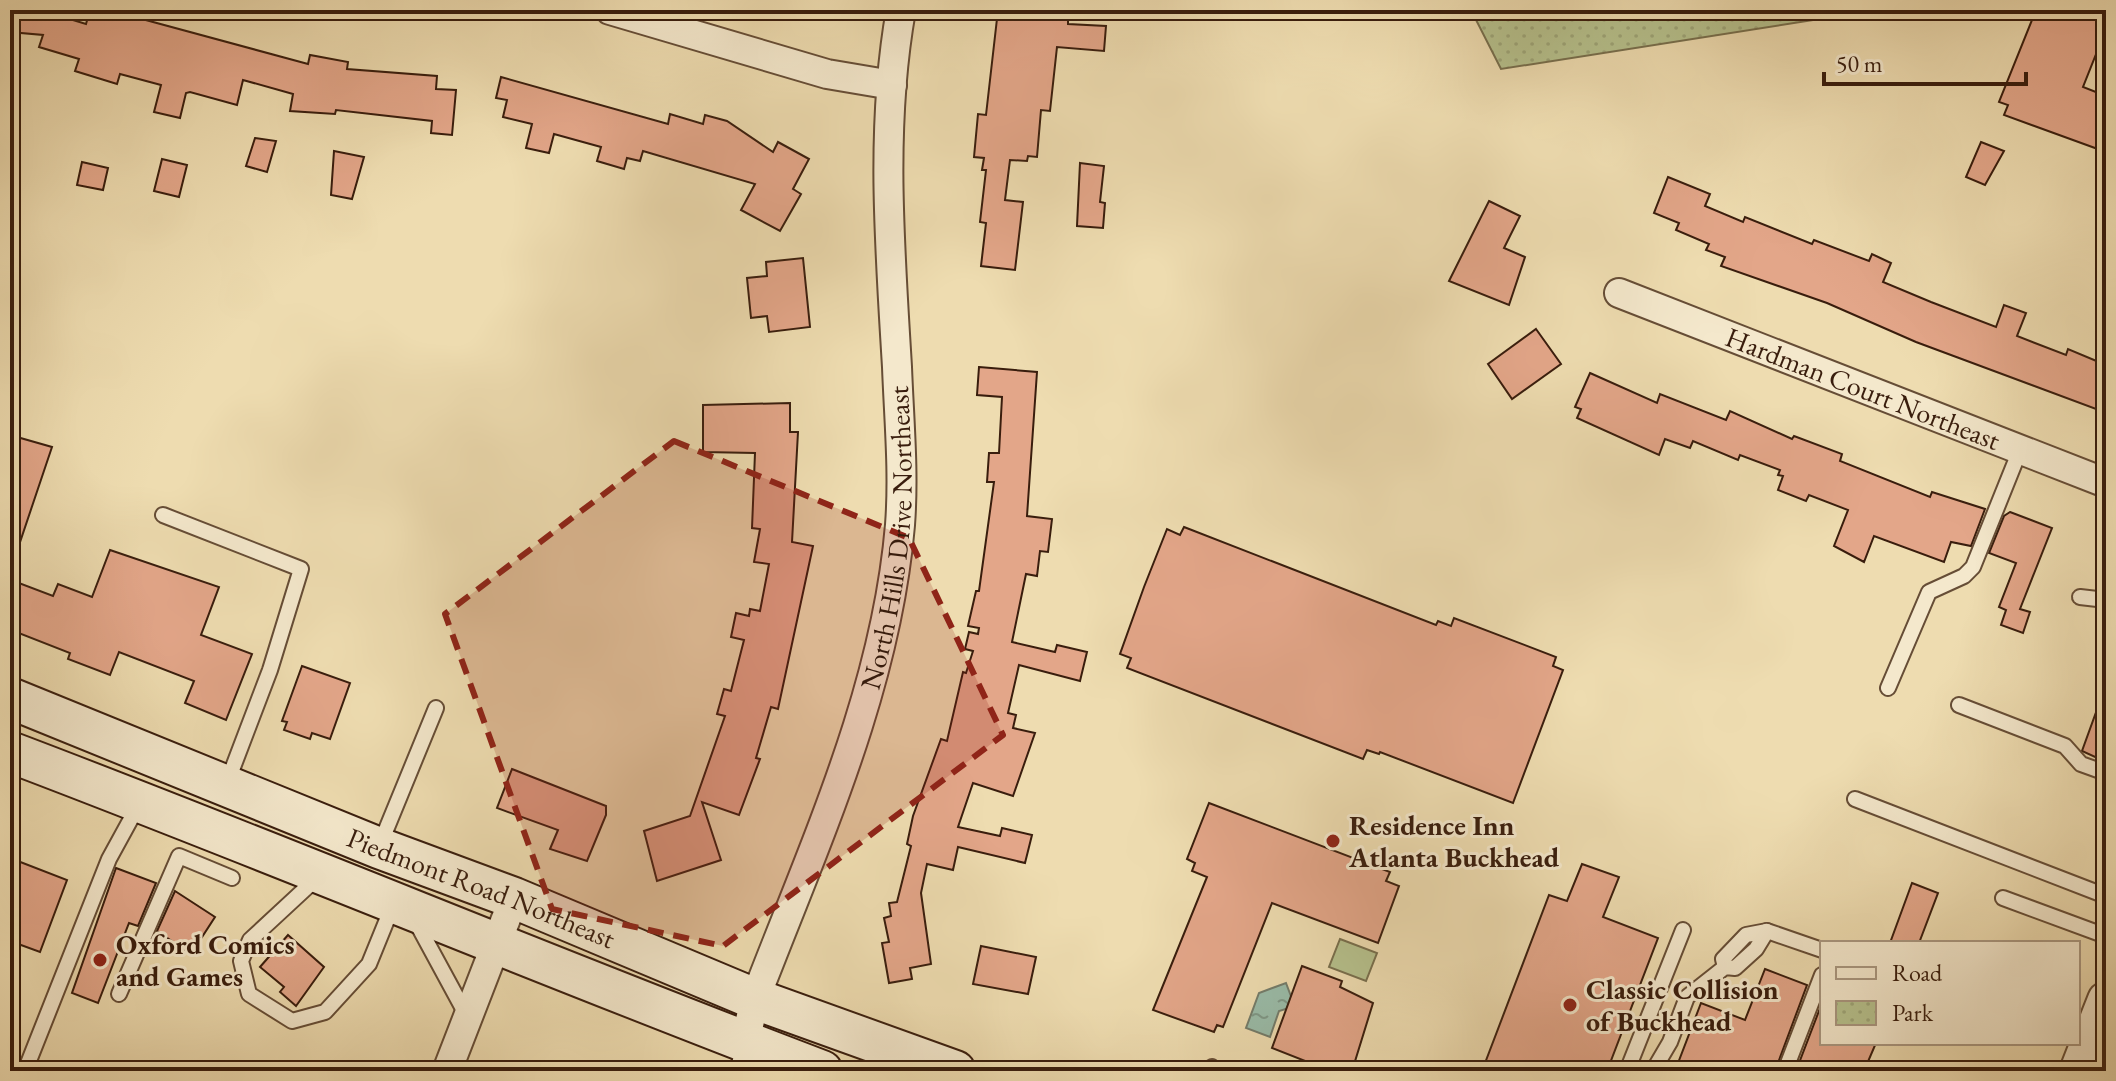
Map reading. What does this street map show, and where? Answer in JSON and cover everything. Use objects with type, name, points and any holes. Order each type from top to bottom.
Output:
[{"type":"main road","name":"Piedmont Road Northeast","points":[[10,698],[379,848],[514,898],[755,999],[955,1071]]},
{"type":"main road","name":"Piedmont Road Northeast","points":[[10,752],[140,802],[187,839],[321,874],[495,946],[741,1057],[822,1071]]},
{"type":"street","points":[[610,10],[827,74],[892,85]]},
{"type":"street","name":"North Hills Drive Northeast","points":[[741,1057],[755,999],[862,717],[881,648],[893,586],[902,464],[888,208],[892,85],[901,10]]},
{"type":"street","name":"Hardman Court Northeast","points":[[1619,293],[2106,483]]},
{"type":"street","points":[[447,1071],[514,898]]},
{"type":"street","points":[[2078,1071],[2106,1000]]},
{"type":"lane","points":[[1888,688],[1929,592],[1964,576],[1973,567],[2020,450]]},
{"type":"lane","points":[[163,515],[301,569],[270,670],[227,784]]},
{"type":"lane","points":[[2080,597],[2106,600]]},
{"type":"lane","points":[[1959,705],[2065,746],[2081,764],[2106,773]]},
{"type":"lane","points":[[379,848],[436,708]]},
{"type":"lane","points":[[1855,799],[2106,896]]},
{"type":"lane","points":[[25,1071],[109,859],[140,802]]},
{"type":"lane","points":[[119,994],[187,839],[232,878]]},
{"type":"lane","points":[[321,874],[250,940],[241,961],[249,994],[292,1021],[325,1012],[369,964],[402,908],[468,1018]]},
{"type":"lane","points":[[2003,898],[2106,936]]},
{"type":"lane","points":[[1627,1071],[1683,930]]},
{"type":"lane","points":[[1653,1071],[1670,1042],[1687,997],[1725,967],[1723,959],[1746,935],[1767,931],[1820,949]]},
{"type":"lane","points":[[1785,1071],[1820,980]]},
{"type":"highlighted area","points":[[674,441],[909,538],[1003,735],[723,946],[552,909],[445,614]]},
{"type":"green space","points":[[1471,10],[1877,10],[1501,69]]},
{"type":"green space","points":[[1340,939],[1377,953],[1366,981],[1329,967]]},
{"type":"water","points":[[1286,983],[1292,999],[1289,1008],[1279,1011],[1270,1037],[1246,1028],[1259,993]]},
{"type":"building","points":[[10,10],[40,10],[86,24],[90,10],[127,10],[143,15],[142,19],[308,64],[310,55],[348,62],[347,69],[437,76],[436,89],[456,90],[452,135],[431,133],[432,121],[336,110],[335,114],[290,111],[293,94],[243,80],[237,105],[190,92],[186,93],[180,118],[154,112],[161,85],[120,74],[117,84],[75,71],[79,59],[39,47],[43,35],[10,32]]},
{"type":"building","points":[[998,10],[1068,10],[1068,24],[1106,26],[1104,51],[1057,47],[1050,111],[1041,110],[1037,157],[1028,156],[1027,161],[1010,160],[1005,200],[1023,202],[1015,270],[981,266],[986,223],[980,222],[986,170],[982,170],[984,158],[974,157],[978,114],[986,115]]},
{"type":"building","points":[[2036,10],[2106,10],[2106,29],[2083,87],[2106,96],[2106,152],[2004,115],[2008,105],[1999,102]]},
{"type":"building","points":[[501,77],[668,124],[670,114],[703,124],[705,115],[727,121],[773,152],[778,142],[809,159],[793,189],[801,194],[780,231],[741,210],[755,184],[643,151],[640,161],[627,158],[624,169],[597,161],[601,147],[554,134],[549,153],[526,148],[532,124],[503,117],[507,100],[496,98]]},
{"type":"building","points":[[255,138],[276,141],[267,172],[246,166]]},
{"type":"building","points":[[1981,142],[2004,151],[1985,185],[1966,177]]},
{"type":"building","points":[[334,151],[364,157],[352,199],[331,195]]},
{"type":"building","points":[[162,159],[187,165],[179,197],[154,191]]},
{"type":"building","points":[[82,162],[108,168],[103,190],[77,185]]},
{"type":"building","points":[[1080,163],[1104,166],[1100,202],[1105,203],[1103,228],[1077,226]]},
{"type":"building","points":[[1668,177],[1710,194],[1705,206],[1743,222],[1745,217],[1812,244],[1814,240],[1869,261],[1872,254],[1891,263],[1883,282],[1996,327],[2004,305],[2026,313],[2017,336],[2066,355],[2068,349],[2106,365],[2106,384],[2096,409],[1916,342],[1827,303],[1721,266],[1725,257],[1706,250],[1709,244],[1676,230],[1679,223],[1654,213]]},
{"type":"building","points":[[1489,201],[1520,216],[1504,248],[1525,257],[1509,305],[1449,281]]},
{"type":"building","points":[[803,258],[810,327],[769,332],[767,316],[751,318],[747,278],[767,276],[766,262]]},
{"type":"building","points":[[1536,329],[1561,364],[1512,399],[1488,364]]},
{"type":"building","points":[[979,367],[1037,372],[1027,516],[1052,519],[1048,552],[1040,551],[1037,576],[1026,574],[1012,642],[1055,652],[1057,645],[1087,652],[1080,681],[1019,665],[1008,713],[1016,715],[1013,728],[1035,733],[1013,796],[973,783],[958,827],[1000,836],[1002,828],[1032,835],[1025,863],[958,847],[953,870],[927,864],[921,893],[931,964],[910,968],[912,979],[889,983],[882,943],[889,942],[884,918],[891,916],[889,903],[897,902],[911,846],[907,844],[913,816],[941,739],[947,741],[963,672],[966,673],[973,651],[965,649],[969,632],[978,634],[979,628],[968,626],[976,591],[979,591],[994,482],[987,482],[989,453],[999,453],[1002,397],[977,395]]},
{"type":"building","points":[[1590,373],[1657,403],[1660,394],[1726,420],[1730,411],[1792,439],[1794,436],[1842,454],[1840,461],[1930,497],[1932,492],[1985,509],[1971,546],[1951,542],[1944,562],[1874,536],[1864,562],[1834,546],[1848,510],[1809,495],[1806,501],[1778,490],[1783,476],[1778,475],[1780,470],[1740,455],[1738,460],[1693,441],[1690,448],[1665,439],[1659,455],[1577,418],[1581,409],[1575,407]]},
{"type":"building","points":[[790,403],[790,432],[798,432],[792,542],[813,546],[778,709],[771,707],[756,758],[760,759],[739,815],[702,802],[721,860],[657,881],[644,831],[690,816],[725,716],[717,714],[724,689],[731,691],[744,640],[731,637],[736,613],[749,616],[750,609],[760,611],[769,564],[754,562],[760,529],[752,528],[755,453],[703,452],[703,405]]},
{"type":"building","points":[[10,435],[52,447],[16,554],[10,553]]},
{"type":"building","points":[[2010,512],[2052,528],[2020,609],[2030,612],[2023,633],[2001,625],[2006,610],[1999,607],[2016,563],[1989,553],[2004,516]]},
{"type":"building","points":[[1184,527],[1436,625],[1438,621],[1451,626],[1454,618],[1556,657],[1553,666],[1563,670],[1513,803],[1380,752],[1367,750],[1363,759],[1127,668],[1131,658],[1120,654],[1167,529],[1180,535]]},
{"type":"building","points":[[110,550],[219,587],[201,635],[252,654],[226,720],[185,703],[194,681],[119,652],[110,675],[68,659],[70,653],[16,632],[18,627],[10,625],[10,606],[19,583],[53,596],[58,584],[92,597]]},
{"type":"building","points":[[302,666],[350,683],[330,739],[312,733],[310,739],[284,730],[287,722],[282,721]]},
{"type":"building","points":[[2103,693],[2106,694],[2106,762],[2082,751]]},
{"type":"building","points":[[512,769],[606,806],[606,815],[587,861],[550,849],[558,830],[497,808]]},
{"type":"building","points":[[1209,803],[1390,872],[1386,881],[1399,886],[1378,943],[1272,903],[1223,1027],[1217,1025],[1214,1032],[1153,1010],[1207,877],[1192,871],[1195,863],[1187,859]]},
{"type":"building","points":[[10,858],[67,880],[40,952],[10,941]]},
{"type":"building","name":"Classic Collision of Buckhead","points":[[1582,864],[1619,877],[1603,917],[1658,938],[1607,1071],[1482,1071],[1549,895],[1567,901]]},
{"type":"building","name":"Oxford Comics and Games","points":[[116,868],[156,883],[138,926],[129,923],[98,1003],[72,993]]},
{"type":"building","points":[[1912,883],[1938,893],[1920,941],[1891,941]]},
{"type":"building","points":[[175,891],[215,917],[191,954],[157,931]]},
{"type":"building","points":[[288,935],[324,967],[296,1006],[280,992],[284,987],[260,967]]},
{"type":"building","points":[[981,946],[1036,957],[1028,994],[973,984]]},
{"type":"building","points":[[1302,966],[1342,981],[1340,987],[1373,1003],[1352,1071],[1310,1071],[1313,1064],[1272,1048]]},
{"type":"building","points":[[1765,969],[1807,985],[1775,1071],[1675,1071],[1701,1003],[1745,1020]]},
{"type":"building","points":[[1820,1008],[1820,1045],[1875,1045],[1864,1071],[1796,1071]]},
{"type":"place","name":"Residence Inn Atlanta Buckhead","points":[[1333,841]]},
{"type":"place","name":"Oxford Comics and Games","points":[[100,960]]},
{"type":"place","name":"Classic Collision of Buckhead","points":[[1570,1005]]}]
